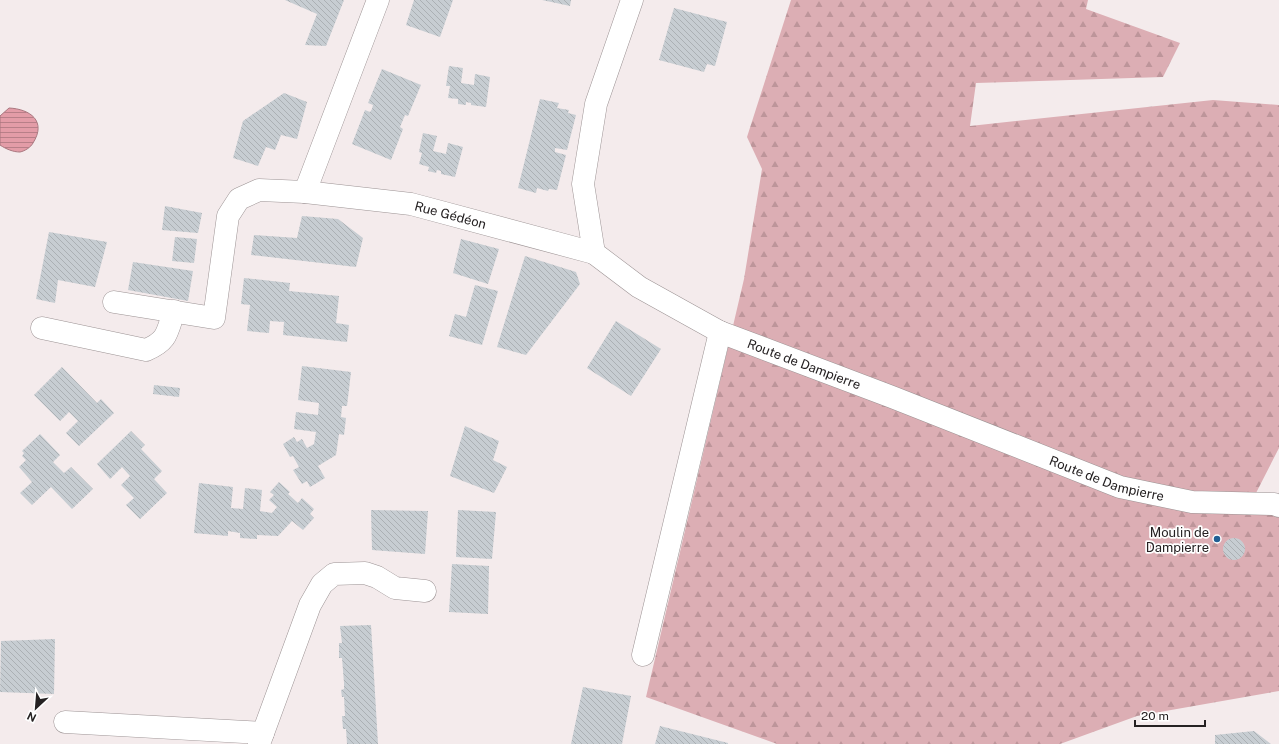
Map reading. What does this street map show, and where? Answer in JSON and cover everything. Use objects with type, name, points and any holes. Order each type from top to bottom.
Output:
[{"type":"street","points":[[305,192],[378,0]]},
{"type":"street","points":[[594,253],[583,184],[596,104],[632,0]]},
{"type":"street","name":"Rue Gédéon","points":[[114,302],[214,318],[228,216],[238,198],[259,190],[305,192],[411,204],[594,253]]},
{"type":"street","name":"Route de Dampierre","points":[[594,253],[638,287],[720,332],[892,397],[1120,487],[1192,502],[1274,504],[1279,506]]},
{"type":"street","points":[[42,328],[146,350],[156,346],[166,337],[174,311]]},
{"type":"street","points":[[643,655],[720,332]]},
{"type":"street","points":[[65,722],[261,738],[310,605],[322,584],[334,574],[365,573],[377,577],[395,588],[425,591]]},
{"type":"green space","points":[[791,0],[1088,0],[1086,9],[1180,43],[1163,77],[976,83],[970,126],[1213,100],[1279,105],[1279,448],[1256,493],[1279,514],[1279,691],[1137,716],[1060,744],[777,744],[646,697],[744,279],[762,169],[747,137]]},
{"type":"shaded area","points":[[9,108],[24,111],[30,114],[37,123],[37,135],[33,143],[26,150],[20,152],[12,151],[0,145],[0,116]]},
{"type":"building","points":[[285,0],[344,0],[326,46],[305,45],[317,14]]},
{"type":"building","points":[[414,0],[453,0],[440,37],[406,25]]},
{"type":"building","points":[[542,0],[571,0],[570,6]]},
{"type":"building","points":[[674,8],[727,22],[715,66],[707,64],[704,72],[659,60]]},
{"type":"building","points":[[449,66],[463,68],[461,83],[474,85],[475,74],[490,77],[486,107],[471,105],[471,103],[466,102],[466,105],[458,104],[458,99],[448,98],[450,86],[446,86]]},
{"type":"building","points":[[382,69],[421,85],[408,116],[405,115],[400,127],[403,129],[391,160],[352,144],[365,110],[370,112],[372,109],[373,105],[368,103]]},
{"type":"building","points":[[284,93],[307,102],[297,139],[281,135],[275,150],[266,147],[258,166],[233,158],[243,121]]},
{"type":"building","points":[[540,99],[559,103],[557,108],[569,110],[568,113],[576,115],[567,150],[555,148],[555,152],[566,155],[557,190],[549,189],[548,191],[537,188],[536,193],[518,188]]},
{"type":"building","points":[[423,133],[437,136],[433,151],[446,154],[448,143],[463,147],[455,177],[441,174],[441,171],[437,170],[436,173],[428,171],[429,167],[419,164],[422,153],[419,152]]},
{"type":"building","points":[[165,206],[202,213],[198,233],[162,230]]},
{"type":"building","points":[[302,216],[338,219],[363,238],[356,267],[251,255],[254,235],[297,238]]},
{"type":"building","points":[[49,232],[107,242],[95,287],[58,280],[55,303],[36,299]]},
{"type":"building","points":[[175,237],[197,239],[194,263],[172,261]]},
{"type":"building","points":[[461,239],[499,249],[488,284],[453,273]]},
{"type":"building","points":[[525,256],[576,272],[580,284],[526,355],[497,347]]},
{"type":"building","points":[[133,262],[193,271],[188,301],[128,290]]},
{"type":"building","points":[[244,278],[290,283],[289,291],[339,296],[336,323],[349,325],[347,342],[283,335],[284,322],[270,321],[269,333],[247,331],[250,305],[241,304]]},
{"type":"building","points":[[475,285],[498,291],[482,345],[449,336],[455,314],[466,317]]},
{"type":"building","points":[[616,321],[661,349],[631,396],[587,368]]},
{"type":"building","points":[[302,366],[351,372],[347,406],[342,406],[341,417],[346,418],[344,435],[339,434],[336,455],[318,466],[325,478],[310,487],[307,481],[302,484],[293,470],[299,467],[293,456],[290,457],[283,444],[294,437],[297,442],[302,439],[307,448],[314,444],[316,432],[294,429],[296,412],[318,415],[319,403],[298,400]]},
{"type":"building","points":[[62,367],[97,403],[101,399],[114,413],[79,446],[66,433],[78,421],[69,412],[60,421],[34,395]]},
{"type":"building","points":[[154,385],[180,388],[179,397],[153,394]]},
{"type":"building","points":[[465,426],[499,441],[493,460],[507,467],[494,493],[450,476]]},
{"type":"building","points":[[131,431],[145,445],[141,449],[162,471],[154,479],[167,493],[140,519],[126,505],[134,498],[121,485],[130,476],[122,467],[110,479],[97,464]]},
{"type":"building","points":[[40,434],[60,455],[53,462],[64,473],[71,467],[93,489],[72,509],[51,487],[32,505],[20,493],[32,482],[19,467],[26,460],[22,456],[24,453],[22,451]]},
{"type":"building","points":[[279,482],[290,492],[288,494],[298,503],[302,498],[314,509],[310,514],[314,518],[303,530],[292,521],[278,536],[257,535],[257,539],[240,538],[240,533],[228,531],[228,536],[194,533],[199,483],[233,487],[231,508],[243,509],[245,488],[262,490],[260,511],[272,513],[277,507],[269,500],[274,495],[270,492]]},
{"type":"building","points":[[371,510],[428,511],[425,554],[372,550]]},
{"type":"building","points":[[458,510],[496,512],[492,559],[456,557]]},
{"type":"building","points":[[1234,538],[1242,541],[1245,549],[1242,557],[1234,560],[1226,557],[1223,549],[1226,541]]},
{"type":"building","points":[[452,564],[489,566],[488,614],[449,612]]},
{"type":"building","points":[[371,625],[378,744],[347,744],[346,729],[343,729],[342,716],[345,716],[344,697],[342,697],[341,690],[344,689],[342,658],[339,658],[339,643],[342,643],[340,626]]},
{"type":"building","points":[[55,639],[54,694],[0,692],[1,641]]},
{"type":"building","points":[[583,687],[631,696],[622,744],[571,744]]},
{"type":"building","points":[[660,726],[728,743],[728,744],[655,744]]},
{"type":"building","points":[[1254,731],[1271,744],[1215,744],[1215,735]]},
{"type":"place","name":"Moulin de Dampierre","points":[[1217,539]]}]
